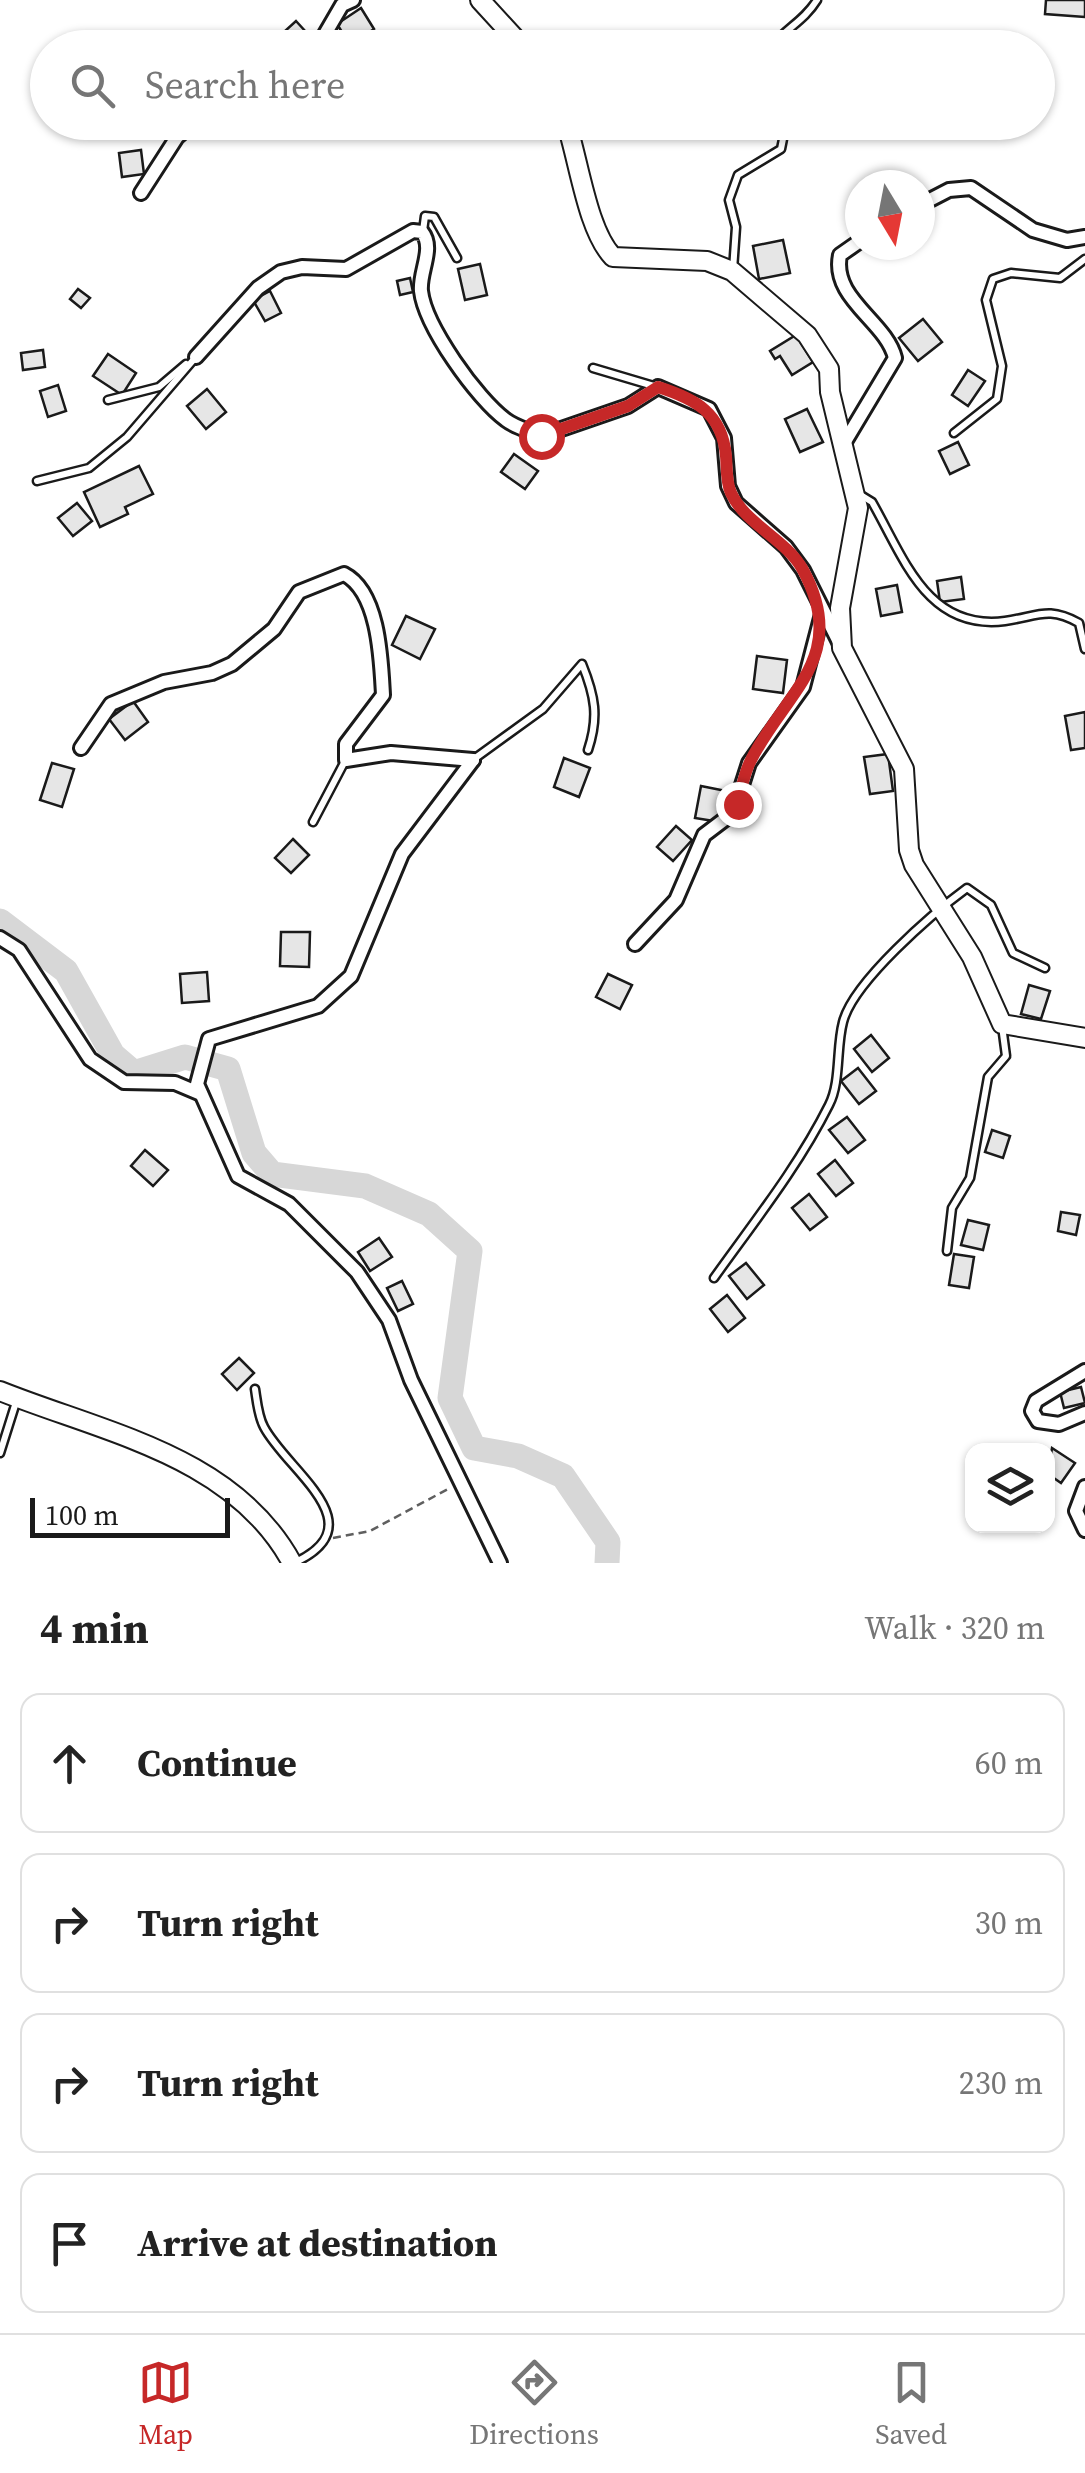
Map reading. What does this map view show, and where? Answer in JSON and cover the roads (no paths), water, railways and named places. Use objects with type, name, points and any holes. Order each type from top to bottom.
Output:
[{"type":"street","points":[[327,30],[342,5],[354,0]]},
{"type":"street","points":[[480,0],[508,30]]},
{"type":"street","points":[[141,193],[175,140]]},
{"type":"street","points":[[572,140],[592,220],[613,257],[708,260],[732,272],[807,336],[829,369],[830,392],[858,508],[840,608],[842,648]]},
{"type":"street","points":[[935,197],[949,190],[971,188],[1032,230],[1068,240],[1085,238]]},
{"type":"street","points":[[196,357],[258,288],[281,272],[302,268],[346,269],[413,231],[422,232],[428,244],[421,292],[427,313],[466,376],[508,422],[541,436],[628,406],[658,387],[709,409],[724,438],[728,486],[736,503],[786,548],[803,570],[904,769],[909,850],[972,956],[1002,1016],[1002,1024],[1085,1038]]},
{"type":"street","points":[[843,444],[895,358],[888,340],[857,307],[838,265],[845,252]]},
{"type":"street","points":[[81,748],[111,704],[164,682],[212,674],[232,664],[274,630],[299,592],[344,574],[356,580],[368,604],[383,695],[346,744],[346,760],[390,752],[472,760]]},
{"type":"street","points":[[635,944],[676,900],[704,836],[738,804],[749,763],[803,687],[822,614]]},
{"type":"street","points":[[472,760],[402,854],[351,976],[318,1006],[209,1040],[199,1089],[238,1176],[288,1204],[357,1272],[389,1320],[411,1380],[500,1563]]},
{"type":"street","points":[[0,938],[19,950],[90,1059],[124,1082],[174,1083],[199,1089]]},
{"type":"street","points":[[1085,1371],[1036,1401],[1032,1411],[1038,1420],[1058,1424],[1085,1413]]},
{"type":"street","points":[[9,1395],[174,1456],[226,1486],[274,1530],[294,1563]]},
{"type":"street","points":[[1085,1487],[1076,1511],[1085,1530]]},
{"type":"lane","points":[[784,30],[805,20],[817,0]]},
{"type":"lane","points":[[732,272],[736,227],[729,200],[738,175],[781,149],[783,140]]},
{"type":"lane","points":[[422,232],[425,216],[434,217],[457,258]]},
{"type":"lane","points":[[954,433],[997,399],[1002,366],[986,300],[993,278],[1011,273],[1060,278],[1085,259]]},
{"type":"lane","points":[[108,400],[160,386],[196,357]]},
{"type":"lane","points":[[38,481],[89,468],[127,438],[196,357]]},
{"type":"lane","points":[[593,368],[658,387]]},
{"type":"lane","points":[[854,490],[872,502],[926,596],[966,620],[1003,621],[1053,611],[1080,624],[1085,649]]},
{"type":"lane","points":[[472,760],[543,709],[582,664],[595,697],[594,729],[588,750]]},
{"type":"lane","points":[[313,822],[346,760]]},
{"type":"lane","points":[[714,1278],[774,1195],[832,1102],[844,1018],[888,958],[941,908],[967,888],[991,905],[1013,953],[1045,968]]},
{"type":"lane","points":[[947,1251],[952,1208],[970,1178],[988,1077],[1006,1056],[1002,1024]]},
{"type":"lane","points":[[255,1390],[265,1430],[320,1500],[328,1538],[319,1552],[294,1563]]},
{"type":"lane","points":[[0,1453],[9,1395]]},
{"type":"waterway","points":[[0,921],[66,971],[113,1055],[134,1073],[185,1057],[228,1069],[254,1153],[272,1174],[365,1186],[429,1214],[470,1251],[450,1398],[474,1448],[518,1456],[563,1476],[608,1542],[607,1563]]}]
